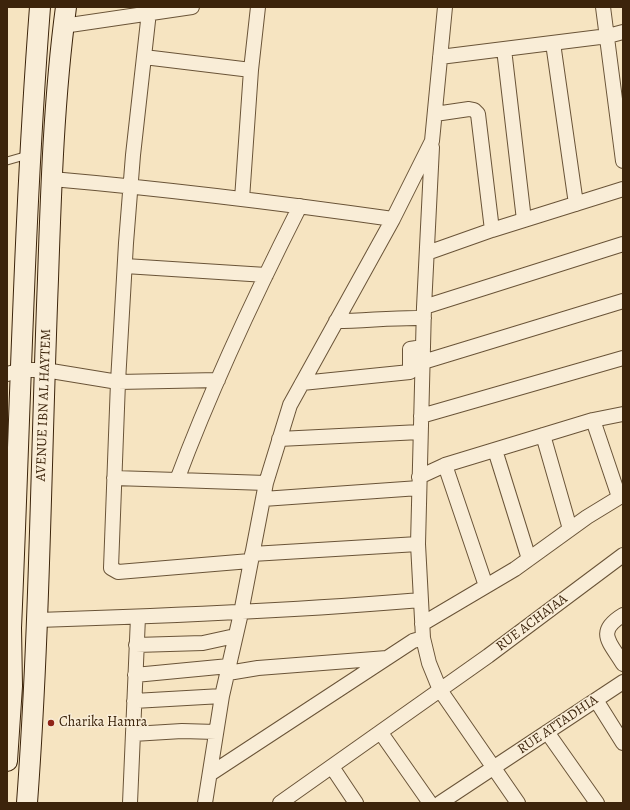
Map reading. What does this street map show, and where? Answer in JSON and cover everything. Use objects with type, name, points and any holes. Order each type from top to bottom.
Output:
[{"type":"street","name":"AVENUE IBN AL HAYTEM","points":[[7,761],[12,686],[9,628],[14,372],[40,7]]},
{"type":"street","points":[[64,16],[149,12],[192,7]]},
{"type":"street","points":[[242,199],[251,70],[258,7]]},
{"type":"street","points":[[447,7],[440,57],[432,141],[424,312],[418,544],[423,638],[429,664],[440,690],[518,803]]},
{"type":"street","points":[[604,7],[608,36],[619,84],[623,160]]},
{"type":"street","points":[[149,12],[130,186],[118,382],[111,566],[115,572],[251,558],[418,544]]},
{"type":"street","name":"AVENUE IBN AL HAYTEM","points":[[27,803],[38,620],[44,370],[52,179],[57,81],[64,16]]},
{"type":"street","points":[[440,57],[608,36],[623,32]]},
{"type":"street","points":[[553,43],[576,204]]},
{"type":"street","points":[[504,49],[524,220]]},
{"type":"street","points":[[144,57],[251,70]]},
{"type":"street","points":[[435,114],[469,109],[474,110],[478,114],[492,230]]},
{"type":"street","points":[[205,803],[222,696],[241,613],[266,483],[290,405],[393,219],[432,141]]},
{"type":"street","points":[[52,179],[130,186],[242,199],[393,219]]},
{"type":"street","points":[[427,253],[492,230],[623,190]]},
{"type":"street","points":[[177,480],[198,423],[266,275],[300,206]]},
{"type":"street","points":[[336,321],[371,321],[397,318],[424,312],[623,244]]},
{"type":"street","points":[[125,266],[266,275]]},
{"type":"street","points":[[423,362],[623,301]]},
{"type":"street","points":[[302,383],[410,372],[410,349],[423,347]]},
{"type":"street","points":[[421,416],[623,358]]},
{"type":"street","points":[[14,372],[44,370],[118,382],[218,380]]},
{"type":"street","points":[[263,499],[419,482],[445,465],[593,420],[623,414]]},
{"type":"street","points":[[422,624],[486,586],[621,496],[593,420]]},
{"type":"street","points":[[279,439],[420,432]]},
{"type":"street","points":[[543,435],[570,529]]},
{"type":"street","points":[[495,450],[529,558]]},
{"type":"street","points":[[445,465],[486,586]]},
{"type":"street","points":[[114,478],[266,483]]},
{"type":"street","name":"RUE ACHAJAA","points":[[280,803],[440,690],[623,555]]},
{"type":"street","points":[[38,620],[241,613],[421,600]]},
{"type":"street","points":[[623,615],[612,622],[607,629],[606,636],[623,664]]},
{"type":"street","points":[[130,803],[138,616]]},
{"type":"street","points":[[136,645],[203,643],[235,636]]},
{"type":"street","points":[[210,774],[413,641],[423,638]]},
{"type":"street","points":[[135,675],[258,668],[388,658]]},
{"type":"street","name":"RUE ATTADHIA","points":[[440,803],[623,682]]},
{"type":"street","points":[[134,701],[222,696]]},
{"type":"street","points":[[596,700],[623,743]]},
{"type":"street","points":[[134,734],[182,731],[216,732]]},
{"type":"street","points":[[381,732],[430,803]]},
{"type":"street","points":[[546,732],[597,803]]},
{"type":"street","points":[[332,767],[356,803]]},
{"type":"lane","points":[[7,161],[30,154]]},
{"type":"place","name":"Charika Hamra","points":[[51,723]]}]
